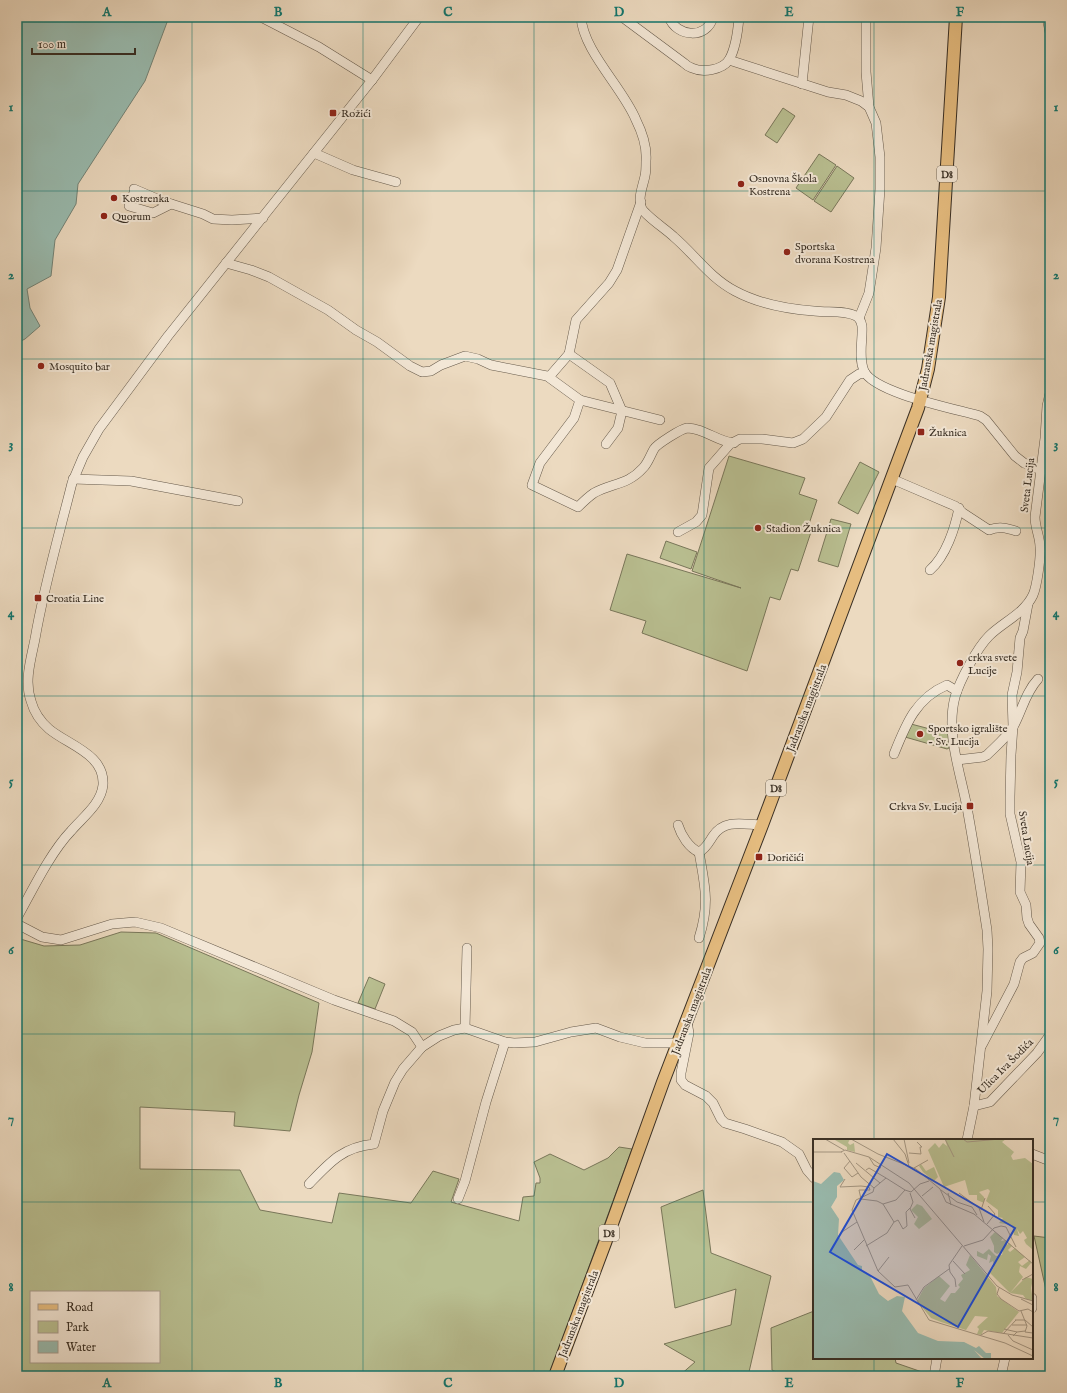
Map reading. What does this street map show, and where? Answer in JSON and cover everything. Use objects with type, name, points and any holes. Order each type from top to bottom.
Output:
[{"type":"main road","name":"Jadranska magistrala","points":[[555,1376],[921,400],[931,356],[939,297],[956,17]]},
{"type":"street","points":[[261,17],[318,47],[372,80]]},
{"type":"street","points":[[17,918],[62,840],[88,814],[98,800],[102,789],[102,777],[95,762],[87,753],[58,735],[45,724],[34,707],[28,688],[28,675],[39,616],[74,479],[83,457],[99,429],[168,336],[372,80],[419,17]]},
{"type":"street","points":[[622,17],[668,52],[692,68],[705,71],[720,67],[729,60],[734,46],[739,17]]},
{"type":"street","points":[[669,17],[675,27],[688,34],[694,34],[706,28],[713,17]]},
{"type":"street","points":[[802,84],[809,17]]},
{"type":"street","points":[[858,318],[869,293],[876,248],[880,189],[880,157],[876,123],[869,107],[866,72],[866,17]]},
{"type":"street","points":[[1047,17],[1050,32]]},
{"type":"street","points":[[583,19],[584,33],[589,44],[626,100],[643,139],[646,159],[646,175],[641,191],[642,210],[675,237],[713,277],[734,291],[760,302],[789,308],[848,314],[858,318],[861,320],[862,326],[861,359],[865,373],[870,380],[882,387],[921,400],[980,416],[990,425],[1015,456],[1024,463],[1041,470]]},
{"type":"street","points":[[729,60],[802,84],[862,101],[869,107]]},
{"type":"street","points":[[314,153],[353,170],[396,182]]},
{"type":"street","points":[[172,204],[153,213],[130,206],[134,189],[213,219],[232,220],[263,218]]},
{"type":"street","points":[[549,377],[569,354],[576,320],[609,283],[617,270],[641,202]]},
{"type":"street","points":[[226,262],[268,277],[328,310],[356,330],[377,342],[410,366],[422,372],[431,371],[465,356],[478,359],[491,365],[508,369],[522,370],[549,377],[580,400],[660,420]]},
{"type":"street","points":[[569,354],[610,383],[622,411],[618,428],[606,444]]},
{"type":"street","points":[[678,532],[696,522],[702,515],[709,468],[730,444],[740,439],[762,439],[793,443],[803,439],[826,417],[850,380],[859,374],[865,373]]},
{"type":"street","name":"Sveta Lucija","points":[[967,1139],[974,1106],[979,1050],[987,991],[988,949],[987,930],[968,812],[957,760],[952,725],[952,711],[959,686],[982,643],[997,629],[1023,610],[1033,594],[1036,585],[1040,548],[1035,526],[1047,406],[1050,393]]},
{"type":"street","points":[[580,400],[574,418],[540,463],[532,485],[578,507],[595,493],[630,480],[644,468],[652,455],[654,448],[675,433],[686,428],[734,443]]},
{"type":"street","points":[[74,479],[131,482],[238,501]]},
{"type":"street","points":[[892,479],[959,508],[963,513],[990,530],[1004,527],[1016,530]]},
{"type":"street","points":[[930,570],[946,547],[952,534],[959,508]]},
{"type":"street","name":"Sveta Lucija","points":[[979,1050],[1014,984],[1020,962],[1023,958],[1033,953],[1040,943],[1039,938],[1029,924],[1026,905],[1020,892],[1021,862],[1010,814],[1013,726],[1012,695],[1017,672],[1020,638],[1023,631],[1028,602]]},
{"type":"street","name":"Sveta Lucija","points":[[957,760],[983,757],[987,755],[1007,735],[1013,726],[1026,696],[1038,679]]},
{"type":"street","points":[[894,754],[910,718],[918,706],[940,688],[947,685],[957,691]]},
{"type":"street","points":[[699,852],[706,848],[715,833],[724,826],[737,823],[762,825]]},
{"type":"street","points":[[678,825],[682,836],[695,850],[699,852],[706,896],[704,920],[699,938]]},
{"type":"street","points":[[17,924],[42,937],[62,940],[112,924],[135,922],[161,928],[334,1000],[394,1021],[412,1032],[422,1047]]},
{"type":"street","points":[[465,1028],[467,948]]},
{"type":"street","points":[[687,1022],[689,1033],[681,1073],[681,1080],[684,1085],[706,1096],[713,1103],[717,1114],[725,1123],[745,1128],[782,1142],[799,1154],[807,1170],[813,1177]]},
{"type":"street","points":[[309,1184],[331,1161],[342,1154],[353,1148],[374,1144],[379,1122],[395,1082],[403,1069],[422,1047],[439,1036],[454,1030],[465,1028],[505,1042],[535,1042],[571,1032],[596,1028],[620,1037],[645,1043],[679,1043]]},
{"type":"street","name":"Ulica Iva Šodića","points":[[974,1106],[990,1102],[1037,1053],[1050,1035]]},
{"type":"street","points":[[458,1200],[465,1181],[486,1102],[505,1042]]},
{"type":"street","points":[[1033,1154],[1050,1161]]},
{"type":"street","points":[[934,1376],[937,1359]]},
{"type":"street","points":[[1001,1376],[1005,1359]]},
{"type":"green space","points":[[783,108],[795,116],[777,143],[765,135]]},
{"type":"green space","points":[[819,154],[836,165],[813,200],[796,188]]},
{"type":"green space","points":[[837,166],[854,178],[831,212],[814,201]]},
{"type":"green space","points":[[729,456],[805,478],[799,494],[817,500],[808,527],[812,529],[798,571],[791,569],[780,600],[770,597],[747,671],[642,633],[646,621],[610,610],[627,554],[741,588],[692,571]]},
{"type":"green space","points":[[860,462],[879,472],[858,514],[838,503]]},
{"type":"green space","points":[[831,519],[851,524],[838,567],[818,561]]},
{"type":"green space","points":[[666,541],[697,552],[691,569],[660,558]]},
{"type":"green space","name":"Sportsko igralište - Sv. Lucija","points":[[911,724],[949,734],[949,748],[947,749],[905,737]]},
{"type":"green space","points":[[121,932],[156,933],[319,1003],[312,1052],[290,1131],[234,1126],[235,1112],[140,1107],[140,1169],[240,1170],[260,1210],[332,1223],[339,1193],[411,1203],[433,1171],[459,1179],[451,1202],[519,1221],[523,1197],[534,1196],[536,1183],[540,1183],[540,1178],[534,1162],[550,1154],[584,1170],[608,1158],[619,1147],[632,1149],[549,1376],[17,1376],[17,938],[44,946],[80,945]]},
{"type":"green space","points":[[369,977],[385,984],[375,1009],[358,1003]]},
{"type":"green space","points":[[703,1190],[711,1253],[771,1276],[749,1372],[752,1376],[679,1376],[695,1362],[664,1344],[731,1325],[736,1289],[675,1308],[661,1207]]},
{"type":"green space","points":[[1034,1236],[1050,1238],[1050,1308]]},
{"type":"green space","points":[[813,1311],[813,1359],[895,1359],[896,1363],[925,1373],[925,1376],[784,1376],[772,1370],[771,1328]]},
{"type":"water","points":[[17,17],[169,17],[145,81],[78,184],[76,204],[55,240],[51,276],[27,289],[30,308],[40,326],[25,339],[17,343]]},
{"type":"place","name":"Rožići","points":[[333,113]]},
{"type":"place","name":"Osnovna Škola Kostrena","points":[[741,184]]},
{"type":"place","name":"Kostrenka","points":[[114,198]]},
{"type":"place","name":"Quorum","points":[[104,216]]},
{"type":"place","name":"Sportska dvorana Kostrena","points":[[787,252]]},
{"type":"place","name":"Mosquito bar","points":[[41,366]]},
{"type":"place","name":"Žuknica","points":[[921,432]]},
{"type":"place","name":"Stadion Žuknica","points":[[758,528]]},
{"type":"place","name":"Croatia Line","points":[[38,598]]},
{"type":"place","name":"crkva svete Lucije","points":[[960,663]]},
{"type":"place","name":"Sportsko igralište - Sv. Lucija","points":[[920,734]]},
{"type":"place","name":"Crkva Sv. Lucija","points":[[970,806]]},
{"type":"place","name":"Doričići","points":[[759,857]]}]
